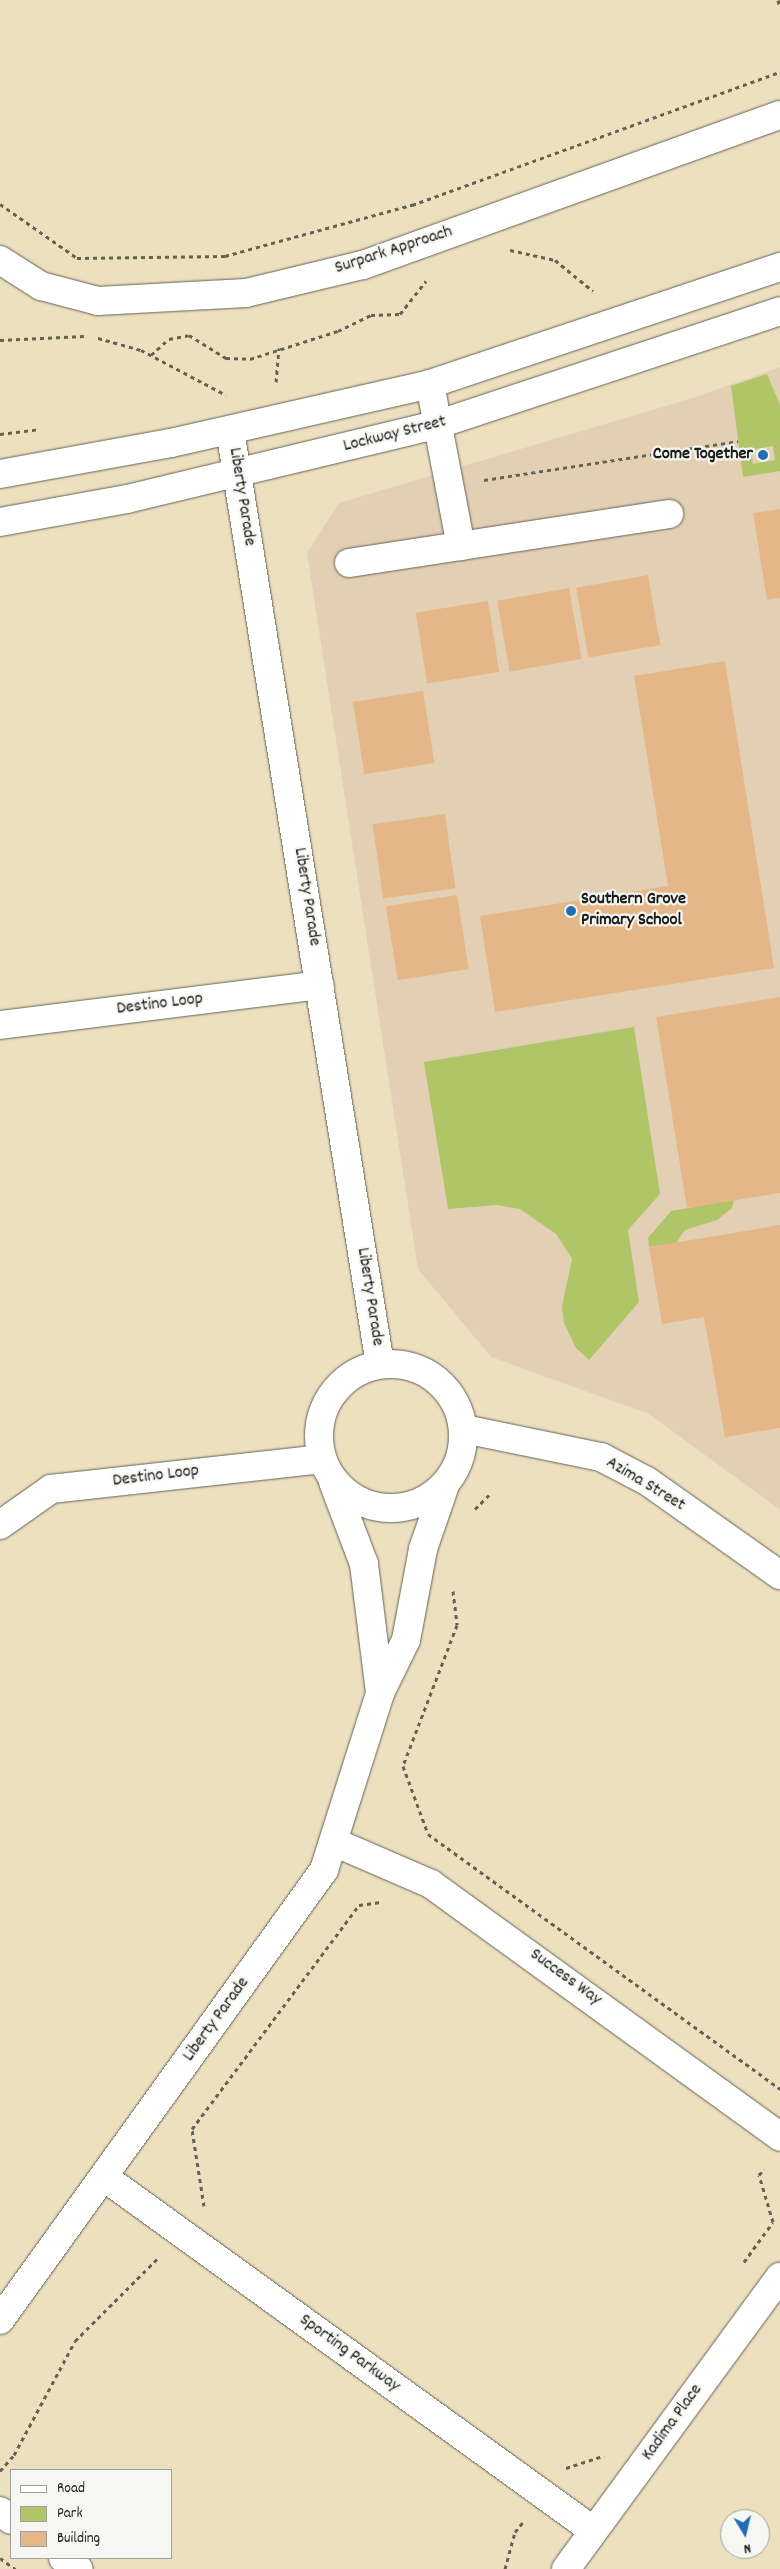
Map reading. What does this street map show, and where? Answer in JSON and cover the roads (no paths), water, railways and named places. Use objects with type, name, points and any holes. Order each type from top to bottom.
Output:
[{"type":"street","name":"Surpark Approach","points":[[0,260],[41,286],[98,301],[246,293],[364,264],[780,115]]},
{"type":"street","points":[[0,474],[230,430],[430,384],[780,268]]},
{"type":"street","name":"Lockway Street","points":[[0,522],[237,474],[439,424],[780,312]]},
{"type":"street","points":[[430,384],[461,546]]},
{"type":"street","name":"Liberty Parade","points":[[230,430],[380,1364]]},
{"type":"street","points":[[349,563],[669,514]]},
{"type":"street","name":"Destino Loop","points":[[0,1025],[320,985]]},
{"type":"street","points":[[380,1364],[404,1364],[427,1372],[445,1386],[458,1406],[464,1429],[463,1450],[445,1485],[429,1498],[392,1508],[357,1500],[326,1467],[320,1425],[329,1398],[343,1382],[380,1364]]},
{"type":"street","name":"Azima Street","points":[[464,1429],[601,1457],[647,1481],[780,1575]]},
{"type":"street","name":"Liberty Parade","points":[[326,1467],[364,1564],[380,1693]]},
{"type":"street","name":"Destino Loop","points":[[0,1525],[51,1489],[326,1467]]},
{"type":"street","name":"Liberty Parade","points":[[0,2320],[306,1898],[336,1843],[380,1693],[406,1640],[425,1542],[445,1485]]},
{"type":"street","name":"Success Way","points":[[336,1843],[418,1877],[500,1930],[775,2149]]},
{"type":"street","name":"Sporting Parkway","points":[[104,2177],[594,2531]]},
{"type":"street","name":"Kadima Place","points":[[566,2569],[780,2277]]},
{"type":"street","points":[[64,2559],[79,2569]]},
{"type":"place","name":"Come Together","points":[[763,455]]},
{"type":"place","name":"Southern Grove Primary School","points":[[571,911]]}]
